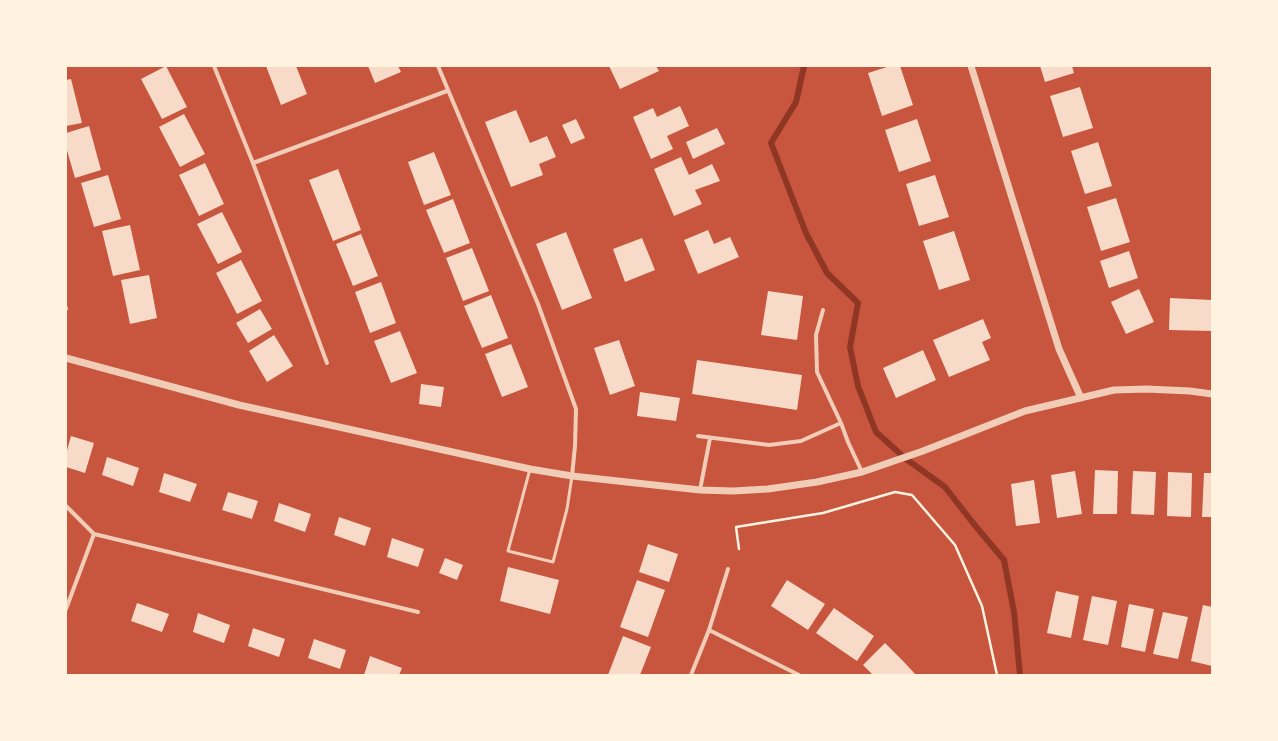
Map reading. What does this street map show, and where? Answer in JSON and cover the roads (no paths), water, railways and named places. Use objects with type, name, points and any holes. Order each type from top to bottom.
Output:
[{"type":"street","points":[[214,66],[327,363]]},
{"type":"street","points":[[438,66],[447,91],[538,304],[576,409],[575,446],[572,476]]},
{"type":"street","points":[[971,66],[1059,349],[1081,398]]},
{"type":"street","points":[[252,163],[447,91]]},
{"type":"street","points":[[823,310],[816,335],[817,372],[842,424],[848,442],[862,472]]},
{"type":"street","points":[[66,358],[239,405],[530,469],[572,476],[700,490],[733,491],[768,489],[817,482],[862,472],[924,451],[1025,411],[1114,390],[1147,389],[1190,391],[1212,394]]},
{"type":"street","points":[[698,436],[769,445],[801,440],[842,424]]},
{"type":"street","points":[[700,490],[710,438]]},
{"type":"street","points":[[66,506],[94,534],[418,612]]},
{"type":"street","points":[[66,609],[94,534]]},
{"type":"street","points":[[691,675],[709,630],[728,569]]},
{"type":"street","points":[[709,630],[799,675]]},
{"type":"lane","points":[[530,469],[508,550],[553,562],[567,509],[572,476]]},
{"type":"waterway","points":[[804,66],[796,102],[771,143],[806,233],[827,273],[858,303],[850,347],[858,386],[876,432],[906,459],[945,487],[1004,560],[1014,612],[1020,675]]}]
